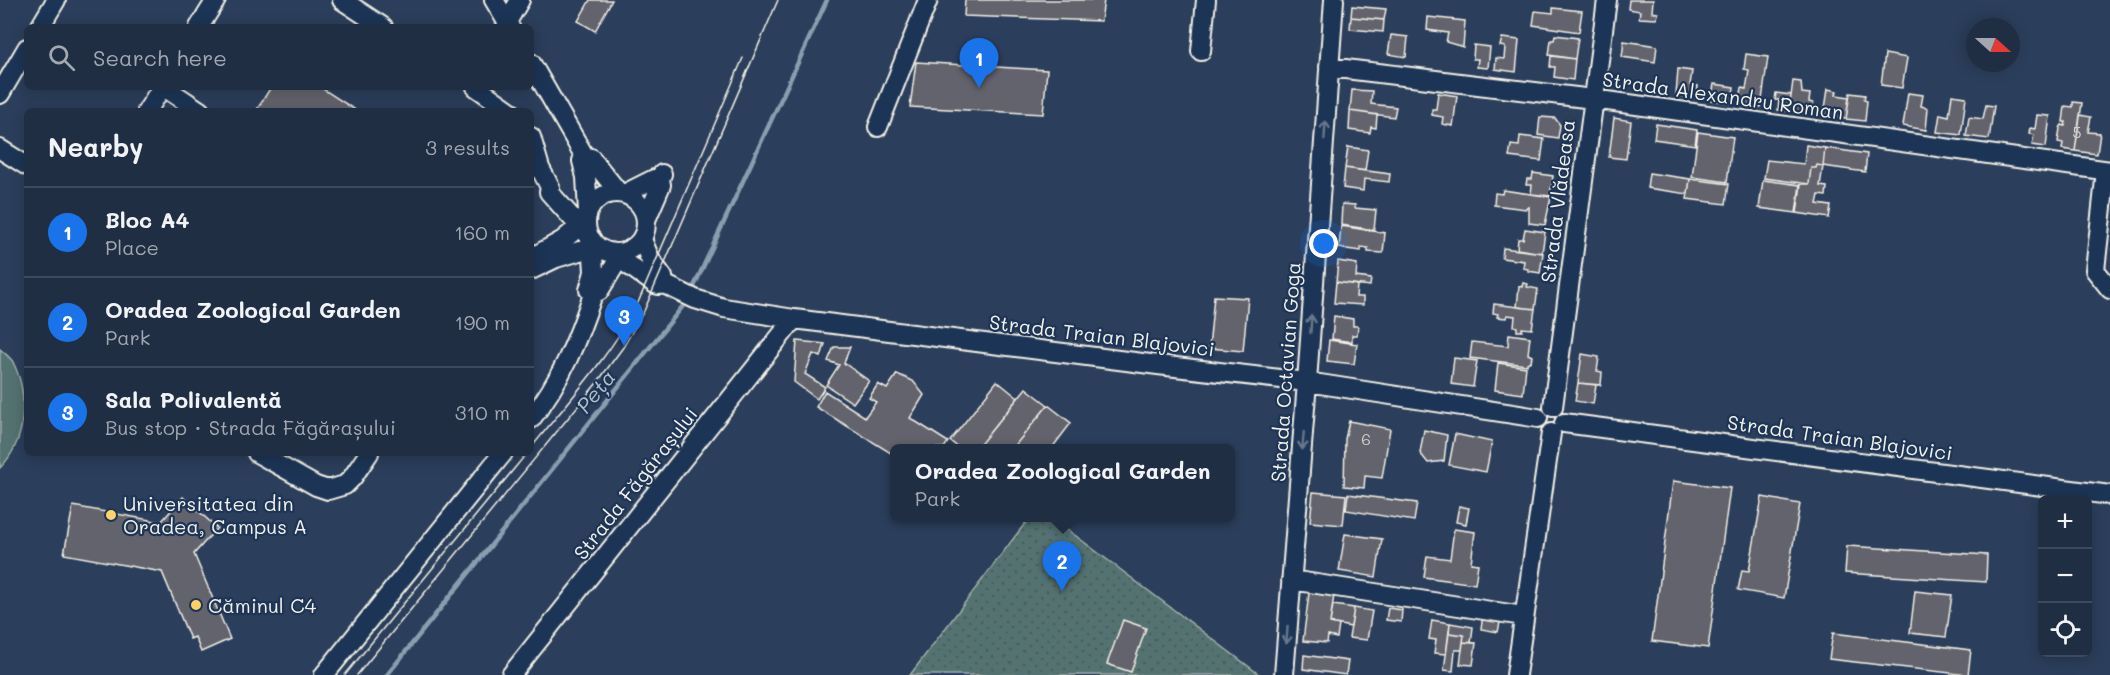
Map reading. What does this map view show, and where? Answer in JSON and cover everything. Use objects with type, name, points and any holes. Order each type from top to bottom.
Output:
[{"type":"street","points":[[42,24],[56,0]]},
{"type":"street","points":[[201,24],[216,0]]},
{"type":"street","points":[[342,0],[379,24]]},
{"type":"street","points":[[494,0],[508,24]]},
{"type":"street","points":[[509,24],[520,0]]},
{"type":"street","points":[[878,127],[928,0]]},
{"type":"street","points":[[1201,51],[1206,0]]},
{"type":"street","name":"Strada Octavian Goga","points":[[1284,675],[1334,0]]},
{"type":"street","name":"Strada Vlădeasa","points":[[1545,412],[1607,0]]},
{"type":"street","points":[[0,94],[24,53]]},
{"type":"street","name":"Strada Alexandru Roman","points":[[1329,67],[1593,99],[2108,171]]},
{"type":"street","name":"Strada Traian Blajovici","points":[[534,68],[585,157]]},
{"type":"street","points":[[149,108],[161,90]]},
{"type":"street","points":[[168,90],[195,108]]},
{"type":"street","points":[[480,90],[506,108]]},
{"type":"street","points":[[534,147],[540,168],[550,187],[549,192],[601,227],[634,247],[642,239],[646,220],[661,184],[661,176],[654,179],[601,227],[563,240],[534,256]]},
{"type":"street","points":[[0,149],[24,164]]},
{"type":"street","name":"Strada Traian Blajovici","points":[[585,157],[582,162],[601,227],[655,284],[665,285],[695,299],[724,308],[1158,366],[1545,412]]},
{"type":"street","name":"Strada Traian Blajovici","points":[[585,157],[591,158],[601,227]]},
{"type":"street","points":[[2108,171],[2096,270],[2110,290]]},
{"type":"street","points":[[534,415],[554,388],[567,362],[593,294],[599,291],[601,227],[569,195],[556,187],[550,187]]},
{"type":"street","points":[[534,269],[556,258],[636,200],[646,220]]},
{"type":"street","points":[[593,294],[589,290],[601,227]]},
{"type":"street","points":[[642,239],[665,285]]},
{"type":"street","name":"Strada Făgărașului","points":[[511,675],[794,319]]},
{"type":"street","points":[[1516,675],[1523,616],[1557,428],[1563,414],[1545,412]]},
{"type":"street","name":"Strada Traian Blajovici","points":[[1557,428],[2110,495]]},
{"type":"street","points":[[262,456],[316,486],[328,490],[345,485],[367,456]]},
{"type":"street","points":[[324,675],[501,456]]},
{"type":"street","points":[[1292,580],[1523,616]]},
{"type":"green space","points":[[0,349],[13,362],[18,375],[22,389],[23,418],[15,445],[0,468]]},
{"type":"green space","points":[[1026,522],[1057,522],[1260,675],[910,675]]},
{"type":"building","points":[[590,0],[612,0],[595,31],[578,21]]},
{"type":"building","points":[[965,0],[1104,0],[1101,21],[964,16]]},
{"type":"building","points":[[1629,0],[1653,0],[1652,12],[1658,13],[1657,19],[1639,18],[1640,11],[1628,9]]},
{"type":"building","points":[[1352,6],[1386,9],[1384,20],[1351,17]]},
{"type":"building","points":[[1553,8],[1582,11],[1579,32],[1533,25],[1535,11],[1553,13]]},
{"type":"building","points":[[1351,17],[1384,20],[1383,32],[1350,29]]},
{"type":"building","points":[[1428,17],[1465,21],[1463,47],[1446,42],[1448,33],[1427,30]]},
{"type":"building","points":[[1391,35],[1408,37],[1406,57],[1388,54]]},
{"type":"building","points":[[1555,35],[1578,38],[1575,59],[1549,55],[1551,40],[1554,40]]},
{"type":"building","points":[[1502,38],[1519,40],[1516,72],[1495,69],[1496,58],[1504,59],[1505,47],[1500,46]]},
{"type":"building","points":[[1624,41],[1657,46],[1655,62],[1622,57]]},
{"type":"building","points":[[1474,45],[1490,47],[1488,68],[1477,67],[1478,59],[1473,59]]},
{"type":"building","points":[[1746,54],[1768,57],[1761,107],[1739,104],[1742,88],[1746,89],[1749,70],[1744,69]]},
{"type":"building","points":[[1885,54],[1907,58],[1902,88],[1881,85]]},
{"type":"building","points":[[1551,56],[1575,59],[1573,80],[1554,77],[1555,67],[1550,67]]},
{"type":"building","points":[[916,62],[1047,70],[1043,114],[910,107]]},
{"type":"building","points":[[1678,69],[1692,71],[1690,85],[1698,86],[1697,98],[1676,95]]},
{"type":"building","points":[[1793,81],[1801,82],[1802,93],[1810,94],[1809,102],[1813,103],[1811,114],[1789,111]]},
{"type":"building","points":[[1714,84],[1734,87],[1732,103],[1711,100]]},
{"type":"building","points":[[1828,89],[1837,91],[1836,95],[1849,97],[1846,119],[1824,115]]},
{"type":"building","points":[[269,90],[325,90],[352,108],[258,108]]},
{"type":"building","points":[[1352,90],[1372,91],[1371,104],[1396,107],[1394,117],[1350,111]]},
{"type":"building","points":[[1438,93],[1457,96],[1453,126],[1442,124],[1443,117],[1432,115],[1432,109],[1436,109]]},
{"type":"building","points":[[1776,93],[1791,95],[1789,111],[1778,110],[1779,100],[1775,100]]},
{"type":"building","points":[[1850,93],[1865,95],[1864,100],[1867,101],[1865,121],[1846,119]]},
{"type":"building","points":[[1908,93],[1923,95],[1921,106],[1928,108],[1926,130],[1903,126]]},
{"type":"building","points":[[1952,95],[1966,97],[1961,135],[1937,132],[1940,114],[1949,116]]},
{"type":"building","points":[[2073,102],[2082,103],[2075,151],[2062,149],[2063,143],[2058,142],[2060,128],[2062,125],[2065,126],[2066,122],[2063,122],[2065,106],[2073,107]]},
{"type":"building","points":[[1986,105],[1994,106],[1989,139],[1966,136],[1969,117],[1983,119]]},
{"type":"building","points":[[1350,111],[1377,115],[1376,128],[1371,127],[1370,133],[1349,130]]},
{"type":"building","points":[[2037,115],[2050,116],[2046,147],[2032,145],[2034,135],[2029,134],[2030,128],[2035,129]]},
{"type":"building","points":[[2080,115],[2091,117],[2088,132],[2100,133],[2097,154],[2075,151]]},
{"type":"building","points":[[1540,117],[1555,118],[1560,125],[1558,138],[1538,135]]},
{"type":"building","points":[[1614,118],[1631,121],[1626,159],[1609,157]]},
{"type":"building","points":[[1656,124],[1697,130],[1695,145],[1654,139]]},
{"type":"building","points":[[1698,132],[1733,137],[1727,182],[1692,177]]},
{"type":"building","points":[[1520,136],[1544,139],[1541,161],[1509,157],[1511,145],[1519,146]]},
{"type":"building","points":[[1806,145],[1825,148],[1823,166],[1817,165],[1816,168],[1811,168],[1809,184],[1764,178],[1767,160],[1804,164]]},
{"type":"building","points":[[1348,147],[1368,150],[1365,171],[1345,168]]},
{"type":"building","points":[[1825,148],[1867,154],[1865,172],[1823,166]]},
{"type":"building","points":[[1817,165],[1823,166],[1820,186],[1827,187],[1826,196],[1819,195],[1817,204],[1831,206],[1829,218],[1797,213],[1801,184],[1809,184],[1811,168],[1816,168]]},
{"type":"building","points":[[1345,168],[1390,174],[1389,182],[1364,179],[1363,191],[1343,188]]},
{"type":"building","points":[[1533,173],[1553,176],[1550,196],[1531,194],[1532,185],[1526,185],[1527,179],[1532,179]]},
{"type":"building","points":[[1649,173],[1690,179],[1688,194],[1647,188]]},
{"type":"building","points":[[1690,179],[1729,184],[1726,204],[1687,199]]},
{"type":"building","points":[[1763,180],[1800,185],[1796,213],[1759,208]]},
{"type":"building","points":[[1503,190],[1551,197],[1545,225],[1529,223],[1529,207],[1526,209],[1494,205],[1495,193],[1502,194]]},
{"type":"building","points":[[1342,204],[1376,210],[1374,230],[1341,225]]},
{"type":"building","points":[[1341,226],[1385,233],[1383,253],[1368,252],[1368,248],[1361,247],[1361,251],[1339,248]]},
{"type":"building","points":[[1525,229],[1545,232],[1542,253],[1517,249],[1518,239],[1523,239]]},
{"type":"building","points":[[1503,248],[1543,253],[1540,273],[1523,268],[1524,261],[1502,258]]},
{"type":"building","points":[[1338,261],[1357,264],[1356,277],[1371,279],[1370,286],[1336,282]]},
{"type":"building","points":[[1336,282],[1357,285],[1356,297],[1363,297],[1363,305],[1334,303]]},
{"type":"building","points":[[1523,283],[1528,284],[1527,287],[1538,289],[1535,309],[1517,307],[1519,286],[1522,287]]},
{"type":"building","points":[[1214,296],[1248,298],[1243,351],[1209,348]]},
{"type":"building","points":[[1494,304],[1535,309],[1532,329],[1522,328],[1522,331],[1517,331],[1517,327],[1514,326],[1515,316],[1497,317],[1498,314],[1493,313]]},
{"type":"building","points":[[1334,316],[1353,319],[1353,326],[1358,326],[1357,335],[1352,335],[1352,342],[1332,339]]},
{"type":"building","points":[[1509,334],[1530,337],[1528,354],[1532,356],[1527,365],[1470,358],[1472,342],[1508,346]]},
{"type":"building","points":[[1329,340],[1357,344],[1354,364],[1327,361]]},
{"type":"building","points":[[797,341],[825,344],[821,357],[813,354],[805,374],[825,387],[817,399],[794,382]]},
{"type":"building","points":[[834,347],[850,347],[844,363],[869,381],[853,403],[826,385],[839,365],[828,361]]},
{"type":"building","points":[[1582,354],[1599,357],[1597,371],[1602,372],[1601,385],[1578,383]]},
{"type":"building","points":[[1454,358],[1477,361],[1473,387],[1451,384]]},
{"type":"building","points":[[1498,363],[1526,367],[1523,394],[1495,390]]},
{"type":"building","points":[[897,374],[913,381],[924,395],[910,418],[948,442],[947,444],[890,444],[890,453],[816,407],[825,391],[865,417],[876,402],[869,398],[878,384],[887,389]]},
{"type":"building","points":[[997,381],[1018,398],[980,444],[954,444],[950,441]]},
{"type":"building","points":[[1578,383],[1596,385],[1593,404],[1575,401]]},
{"type":"building","points":[[1026,388],[1048,405],[1016,444],[980,444]]},
{"type":"building","points":[[1048,405],[1071,423],[1055,444],[1016,444]]},
{"type":"building","points":[[1349,421],[1390,429],[1382,478],[1365,476],[1364,488],[1344,486],[1345,439]]},
{"type":"building","points":[[1424,430],[1447,435],[1444,461],[1428,463],[1420,453]]},
{"type":"building","points":[[1455,434],[1492,442],[1486,472],[1449,465]]},
{"type":"building","points":[[1673,481],[1730,488],[1708,648],[1652,641]]},
{"type":"building","points":[[1313,492],[1346,495],[1343,525],[1310,522]]},
{"type":"building","points":[[1348,494],[1417,503],[1414,521],[1346,510]]},
{"type":"building","name":"Căminul C4","points":[[183,497],[217,528],[194,554],[230,639],[201,652],[195,637],[190,639],[162,572],[64,554],[73,506],[161,522]]},
{"type":"building","points":[[1762,497],[1800,504],[1784,598],[1738,590],[1742,570],[1749,571]]},
{"type":"building","points":[[1459,506],[1469,508],[1466,524],[1456,522]]},
{"type":"building","points":[[1454,529],[1475,532],[1471,563],[1478,564],[1475,584],[1424,577],[1427,556],[1450,559]]},
{"type":"building","points":[[1345,534],[1382,539],[1376,577],[1339,571]]},
{"type":"building","points":[[1847,546],[1987,555],[1986,582],[1845,573]]},
{"type":"building","points":[[1915,591],[1952,595],[1946,637],[1910,633]]},
{"type":"building","points":[[1309,593],[1334,595],[1330,623],[1339,625],[1337,638],[1328,636],[1327,643],[1303,641]]},
{"type":"building","points":[[1333,605],[1354,608],[1351,627],[1330,623]]},
{"type":"building","points":[[1354,608],[1372,611],[1367,640],[1349,638]]},
{"type":"building","points":[[1388,608],[1402,610],[1401,622],[1386,620]]},
{"type":"building","points":[[1483,615],[1501,618],[1498,632],[1481,629]]},
{"type":"building","points":[[1123,620],[1146,628],[1131,672],[1107,664]]},
{"type":"building","points":[[1432,620],[1450,623],[1446,654],[1434,653],[1436,640],[1429,639]]},
{"type":"building","points":[[1450,623],[1473,627],[1471,643],[1463,642],[1464,635],[1449,633]]},
{"type":"building","points":[[1449,633],[1464,635],[1462,650],[1455,650],[1453,671],[1444,670]]},
{"type":"building","points":[[1833,633],[1971,650],[1968,675],[1829,659]]},
{"type":"building","points":[[1463,642],[1476,643],[1473,665],[1460,664]]},
{"type":"building","points":[[1304,655],[1348,661],[1346,675],[1303,669]]},
{"type":"waterway","name":"Peța","points":[[691,293],[827,0]]},
{"type":"waterway","name":"Peța","points":[[387,675],[687,301]]},
{"type":"tram line","points":[[357,675],[596,384],[624,346],[644,311],[778,0]]},
{"type":"tram line","points":[[534,444],[601,361],[637,305],[743,58]]},
{"type":"tram line","points":[[345,675],[525,456]]},
{"type":"place","name":"Bloc A4","points":[[979,88]]},
{"type":"place","name":"Sala Polivalentă","points":[[624,346]]},
{"type":"place","name":"Universitatea din Oradea, Campus A","points":[[111,515]]},
{"type":"place","name":"Oradea Zoological Garden","points":[[1062,591]]},
{"type":"place","name":"Căminul C4","points":[[196,605]]}]
